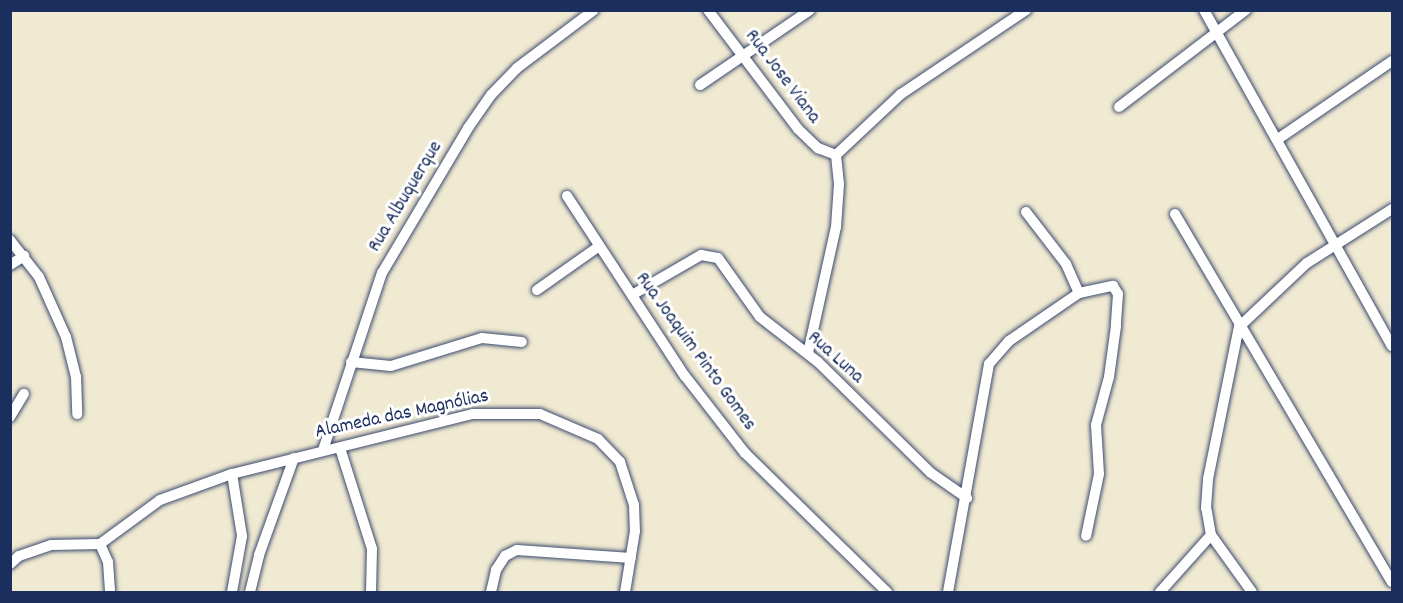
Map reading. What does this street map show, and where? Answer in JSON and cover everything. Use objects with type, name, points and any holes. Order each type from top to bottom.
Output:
[{"type":"street","name":"Rua Albuquerque","points":[[322,450],[382,273],[491,95],[517,68],[594,10]]},
{"type":"street","name":"Rua Jose Viana","points":[[708,10],[810,142],[836,155]]},
{"type":"street","points":[[700,85],[810,10]]},
{"type":"street","points":[[808,353],[836,228],[840,184],[836,155],[902,94],[1026,10]]},
{"type":"street","points":[[1204,10],[1392,345]]},
{"type":"street","points":[[1119,106],[1246,10]]},
{"type":"street","points":[[1278,140],[1392,61]]},
{"type":"street","name":"Rua Joaquim Pinto Gomes","points":[[567,196],[598,247],[685,376],[745,453],[887,592]]},
{"type":"street","points":[[1252,592],[1210,535],[1206,508],[1208,479],[1239,327],[1307,263],[1392,209]]},
{"type":"street","points":[[1026,212],[1066,264],[1079,292]]},
{"type":"street","points":[[1175,214],[1239,327],[1299,420],[1392,582]]},
{"type":"street","points":[[10,240],[39,277],[72,353],[77,414]]},
{"type":"street","points":[[537,290],[598,247]]},
{"type":"street","name":"Rua Luna","points":[[632,295],[701,255],[718,258],[760,317],[808,353],[931,473],[967,498]]},
{"type":"street","points":[[10,265],[24,256]]},
{"type":"street","points":[[948,592],[967,498],[989,364],[1009,341],[1079,292],[1105,285],[1113,286],[1118,294],[1109,377],[1096,425],[1099,474],[1086,536]]},
{"type":"street","points":[[351,362],[391,366],[482,338],[522,342]]},
{"type":"street","points":[[10,417],[24,394]]},
{"type":"street","name":"Alameda das Magnólias","points":[[100,544],[160,500],[232,474],[473,414],[540,414],[568,423],[598,439],[620,462],[634,505],[631,558],[625,592]]},
{"type":"street","points":[[340,448],[372,549],[371,592]]},
{"type":"street","name":"Alameda das Magnólias","points":[[250,592],[259,555],[294,458]]},
{"type":"street","points":[[232,474],[243,536],[232,592]]},
{"type":"street","points":[[1160,592],[1210,535]]},
{"type":"street","points":[[10,564],[19,556],[51,545],[100,544],[108,562],[111,592]]},
{"type":"street","points":[[491,592],[496,570],[505,556],[517,550],[631,558]]}]
